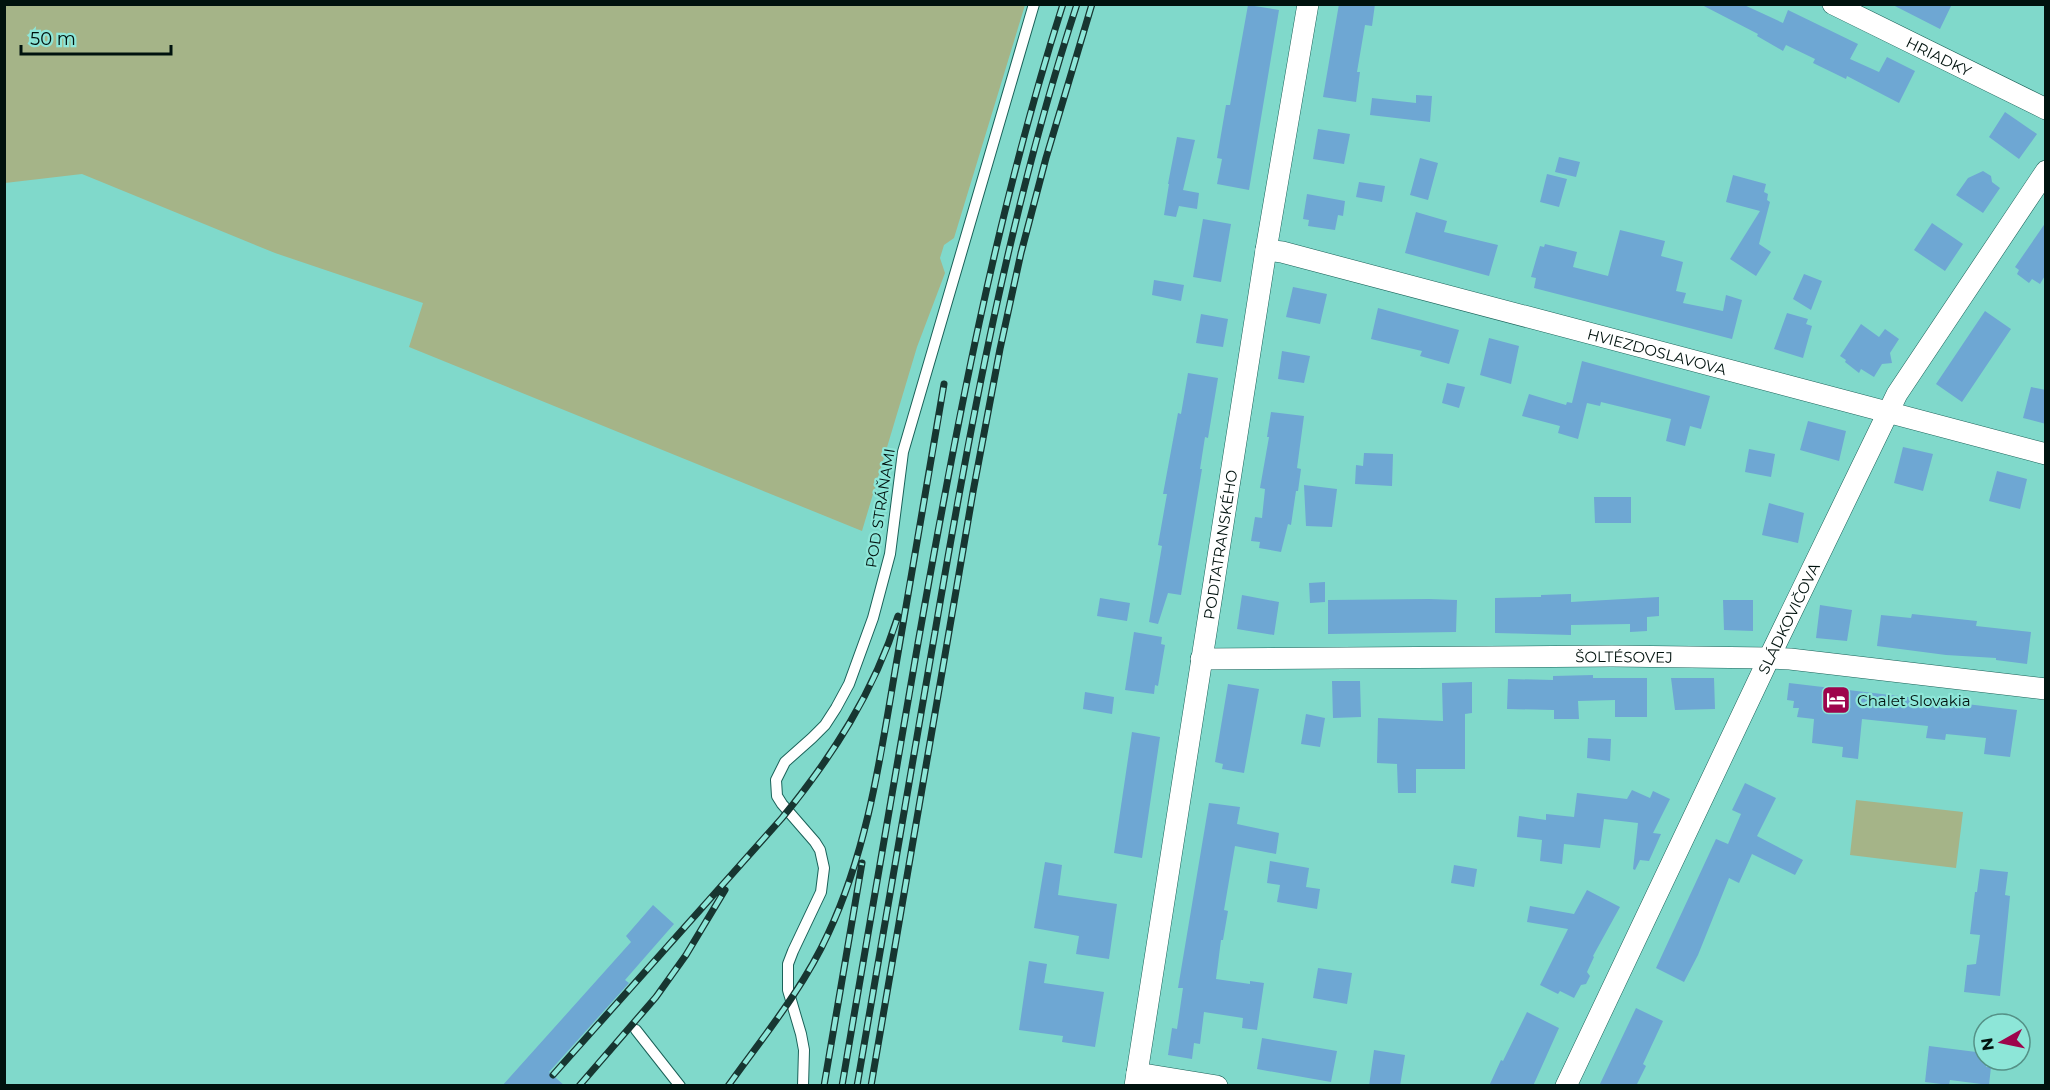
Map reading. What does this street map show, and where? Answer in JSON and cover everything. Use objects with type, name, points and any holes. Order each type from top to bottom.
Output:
[{"type":"street","name":"PODTATRANSKÉHO","points":[[1136,1079],[1266,250],[1308,4]]},
{"type":"street","name":"HRIADKY","points":[[1833,4],[2046,109]]},
{"type":"street","name":"SLÁDKOVIČOVA","points":[[1566,1086],[1897,394],[2046,171]]},
{"type":"street","name":"HVIEZDOSLAVOVA","points":[[1266,250],[1383,278],[2046,454]]},
{"type":"street","name":"ŠOLTÉSOVEJ","points":[[1201,658],[1612,656],[1769,658],[2046,689]]},
{"type":"street","points":[[1136,1079],[1217,1086]]},
{"type":"lane","name":"POD STRÁŇAMI","points":[[802,1086],[804,1050],[790,999],[787,976],[793,951],[821,892],[824,868],[820,850],[815,842],[777,796],[776,780],[785,762],[825,725],[836,708],[849,684],[873,618],[890,554],[903,452],[1034,4]]},
{"type":"lane","points":[[636,1030],[680,1086]]},
{"type":"green space","points":[[4,5],[1025,5],[954,238],[944,245],[940,258],[945,273],[917,347],[862,531],[409,347],[423,303],[275,253],[82,174],[5,183]]},
{"type":"green space","points":[[1856,800],[1963,812],[1956,868],[1850,855]]},
{"type":"building","points":[[1339,4],[1375,4],[1372,26],[1365,25],[1357,72],[1360,72],[1356,102],[1323,97]]},
{"type":"building","points":[[1700,4],[1742,4],[1783,23],[1788,10],[1858,44],[1850,59],[1879,72],[1887,57],[1915,71],[1899,103],[1847,76],[1846,79],[1813,63],[1815,59],[1786,45],[1783,51],[1757,36],[1758,34]]},
{"type":"building","points":[[1891,4],[1952,4],[1940,29]]},
{"type":"building","points":[[1248,5],[1279,10],[1249,190],[1217,184],[1222,159],[1217,158],[1226,105],[1230,105]]},
{"type":"building","points":[[1416,95],[1432,96],[1430,122],[1370,115],[1372,98],[1416,103]]},
{"type":"building","points":[[2005,112],[2037,134],[2019,159],[1989,137]]},
{"type":"building","points":[[1318,129],[1350,134],[1344,164],[1313,159]]},
{"type":"building","points":[[1177,137],[1195,140],[1183,190],[1199,193],[1197,209],[1179,206],[1176,217],[1164,215]]},
{"type":"building","points":[[1559,157],[1580,162],[1576,177],[1555,172]]},
{"type":"building","points":[[1420,158],[1438,163],[1428,200],[1410,195]]},
{"type":"building","points":[[1983,171],[1991,176],[1992,182],[2000,188],[1983,213],[1956,195],[1968,178]]},
{"type":"building","points":[[1547,174],[1567,179],[1559,207],[1540,202]]},
{"type":"building","points":[[1733,175],[1766,184],[1764,192],[1768,194],[1767,200],[1770,202],[1759,244],[1771,252],[1756,276],[1730,259],[1760,211],[1726,202]]},
{"type":"building","points":[[1359,182],[1385,186],[1382,202],[1356,197]]},
{"type":"building","points":[[1307,194],[1345,201],[1343,216],[1338,215],[1335,230],[1308,226],[1309,220],[1303,219]]},
{"type":"building","points":[[1416,212],[1447,221],[1444,232],[1498,245],[1489,276],[1405,253]]},
{"type":"building","points":[[1203,219],[1231,224],[1221,282],[1193,277]]},
{"type":"building","points":[[2046,222],[2046,274],[2040,284],[2032,279],[2029,283],[2017,274],[2019,270],[2015,267]]},
{"type":"building","points":[[1932,223],[1963,244],[1945,271],[1914,250]]},
{"type":"building","points":[[1620,230],[1665,241],[1661,256],[1683,262],[1676,291],[1686,293],[1683,303],[1723,311],[1726,295],[1742,300],[1732,339],[1534,288],[1536,278],[1531,277],[1540,246],[1544,247],[1545,244],[1577,252],[1573,267],[1608,276]]},
{"type":"building","points":[[1804,274],[1822,281],[1811,310],[1793,299]]},
{"type":"building","points":[[1154,280],[1184,285],[1181,301],[1152,295]]},
{"type":"building","points":[[1293,287],[1327,294],[1320,324],[1286,317]]},
{"type":"building","points":[[1378,308],[1459,330],[1449,364],[1420,356],[1422,351],[1371,339]]},
{"type":"building","points":[[1985,311],[2011,329],[1962,402],[1936,384]]},
{"type":"building","points":[[1787,313],[1808,319],[1806,324],[1812,326],[1803,358],[1774,349]]},
{"type":"building","points":[[1201,314],[1228,319],[1223,347],[1196,343]]},
{"type":"building","points":[[1861,324],[1879,337],[1885,329],[1899,339],[1890,353],[1892,363],[1882,364],[1874,377],[1861,369],[1859,373],[1840,356]]},
{"type":"building","points":[[1489,338],[1519,346],[1511,384],[1480,375]]},
{"type":"building","points":[[1282,351],[1310,356],[1304,383],[1278,379]]},
{"type":"building","points":[[1582,361],[1710,396],[1701,429],[1690,426],[1685,446],[1666,441],[1671,419],[1601,402],[1600,406],[1587,403],[1578,439],[1558,433],[1560,426],[1522,416],[1529,394],[1566,405],[1567,402],[1572,403]]},
{"type":"building","points":[[1188,373],[1218,378],[1208,438],[1205,437],[1200,469],[1202,469],[1181,595],[1168,593],[1158,624],[1149,622],[1162,546],[1158,545],[1167,494],[1163,494]]},
{"type":"building","points":[[1447,383],[1465,387],[1459,408],[1442,403]]},
{"type":"building","points":[[2031,387],[2046,390],[2046,424],[2023,418]]},
{"type":"building","points":[[1271,412],[1304,416],[1297,468],[1301,469],[1298,491],[1296,491],[1291,525],[1288,524],[1281,552],[1259,548],[1260,542],[1251,541],[1255,517],[1262,518],[1265,489],[1260,488]]},
{"type":"building","points":[[1808,421],[1846,431],[1839,461],[1800,450]]},
{"type":"building","points":[[1903,447],[1933,454],[1923,491],[1894,483]]},
{"type":"building","points":[[1749,449],[1775,454],[1771,477],[1745,472]]},
{"type":"building","points":[[1364,453],[1393,454],[1392,486],[1355,484],[1356,465],[1363,466]]},
{"type":"building","points":[[1997,471],[2027,479],[2020,509],[1989,501]]},
{"type":"building","points":[[1304,485],[1337,489],[1332,527],[1306,526]]},
{"type":"building","points":[[1594,497],[1631,497],[1631,523],[1595,523]]},
{"type":"building","points":[[1769,503],[1804,513],[1798,543],[1762,535]]},
{"type":"building","points":[[1325,582],[1325,602],[1310,603],[1309,583]]},
{"type":"building","points":[[1571,594],[1571,602],[1659,597],[1659,616],[1647,617],[1647,631],[1630,632],[1630,624],[1571,625],[1571,635],[1495,633],[1495,598]]},
{"type":"building","points":[[1242,595],[1279,602],[1274,635],[1237,629]]},
{"type":"building","points":[[1100,598],[1130,603],[1127,621],[1097,616]]},
{"type":"building","points":[[1328,600],[1457,600],[1456,632],[1328,634]]},
{"type":"building","points":[[1723,600],[1753,600],[1753,631],[1724,630]]},
{"type":"building","points":[[1820,605],[1852,610],[1847,641],[1816,638]]},
{"type":"building","points":[[1912,614],[1977,621],[1976,626],[2031,632],[2027,664],[1996,660],[1996,658],[1946,655],[1877,646],[1881,615],[1911,618]]},
{"type":"building","points":[[1134,632],[1162,637],[1161,644],[1165,645],[1158,686],[1155,685],[1154,694],[1125,690]]},
{"type":"building","points":[[1593,675],[1593,678],[1647,678],[1647,717],[1615,717],[1615,700],[1578,701],[1579,719],[1554,719],[1554,710],[1507,709],[1508,679],[1553,680],[1553,676]]},
{"type":"building","points":[[1671,678],[1714,678],[1715,709],[1675,710]]},
{"type":"building","points":[[1332,681],[1360,681],[1361,717],[1333,718]]},
{"type":"building","points":[[1472,682],[1472,713],[1465,714],[1465,769],[1416,769],[1416,793],[1398,793],[1397,764],[1377,763],[1378,718],[1443,721],[1442,683]]},
{"type":"building","points":[[1789,683],[2017,710],[2010,757],[1984,754],[1986,738],[1946,734],[1945,740],[1926,738],[1928,726],[1862,719],[1858,759],[1842,757],[1843,747],[1812,743],[1814,719],[1797,717],[1799,708],[1793,708],[1794,701],[1787,700]]},
{"type":"building","points":[[1228,684],[1259,689],[1244,773],[1222,769],[1223,764],[1215,762]]},
{"type":"building","points":[[1085,692],[1114,697],[1112,714],[1083,709]]},
{"type":"building","points":[[1306,714],[1325,718],[1320,747],[1301,744]]},
{"type":"building","points":[[1132,732],[1160,737],[1142,858],[1114,853]]},
{"type":"building","points":[[1588,738],[1611,739],[1610,761],[1587,758]]},
{"type":"building","points":[[1745,783],[1776,798],[1757,836],[1803,860],[1795,875],[1752,854],[1739,883],[1729,878],[1698,955],[1684,982],[1656,968],[1716,839],[1728,844],[1741,814],[1732,810]]},
{"type":"building","points":[[1632,790],[1650,798],[1653,791],[1670,799],[1653,833],[1661,834],[1649,861],[1640,860],[1635,870],[1633,869],[1638,823],[1604,819],[1600,848],[1564,844],[1562,864],[1540,861],[1542,840],[1517,837],[1519,816],[1546,820],[1546,814],[1574,817],[1577,793],[1627,799]]},
{"type":"building","points":[[1209,803],[1240,807],[1237,824],[1279,833],[1276,854],[1235,846],[1224,910],[1228,911],[1223,940],[1221,940],[1216,979],[1250,984],[1250,981],[1264,983],[1257,1030],[1242,1028],[1243,1018],[1204,1012],[1200,1044],[1194,1043],[1192,1059],[1168,1055],[1172,1028],[1177,1029],[1183,988],[1178,988]]},
{"type":"building","points":[[1270,861],[1309,868],[1306,887],[1320,889],[1317,909],[1277,902],[1280,885],[1267,883]]},
{"type":"building","points":[[1045,862],[1062,865],[1058,895],[1117,904],[1109,959],[1076,954],[1079,936],[1034,928]]},
{"type":"building","points":[[1454,865],[1477,869],[1474,887],[1451,883]]},
{"type":"building","points":[[1980,869],[2008,872],[2005,895],[2010,896],[2000,996],[1964,992],[1967,965],[1976,964],[1980,935],[1970,934]]},
{"type":"building","points":[[1587,890],[1620,907],[1593,956],[1587,972],[1590,976],[1586,984],[1581,985],[1574,998],[1560,991],[1558,994],[1540,985],[1568,929],[1527,922],[1530,906],[1574,914]]},
{"type":"building","points":[[653,905],[674,924],[625,980],[629,983],[549,1072],[565,1086],[502,1086],[631,942],[626,936]]},
{"type":"building","points":[[1029,961],[1047,964],[1044,983],[1104,992],[1095,1047],[1062,1042],[1063,1036],[1019,1030]]},
{"type":"building","points":[[1318,968],[1352,973],[1347,1004],[1313,998]]},
{"type":"building","points":[[1636,1008],[1663,1021],[1643,1064],[1646,1066],[1636,1086],[1599,1086]]},
{"type":"building","points":[[1527,1012],[1559,1028],[1533,1086],[1489,1086],[1501,1060],[1503,1061]]},
{"type":"building","points":[[1262,1038],[1337,1051],[1331,1082],[1257,1069]]},
{"type":"building","points":[[1929,1046],[1972,1051],[1972,1072],[1990,1072],[1989,1085],[1950,1080],[1949,1085],[1925,1082]]},
{"type":"building","points":[[1374,1050],[1405,1055],[1400,1086],[1369,1086]]},
{"type":"railway","points":[[842,1086],[918,643],[963,401],[1017,162],[1063,4]]},
{"type":"railway","points":[[857,1086],[949,553],[994,315],[1032,159],[1077,4]]},
{"type":"railway","points":[[871,1086],[973,492],[1000,349],[1021,253],[1046,158],[1092,4]]},
{"type":"railway","points":[[728,1086],[807,974],[828,934],[853,870],[877,771],[944,384]]},
{"type":"railway","points":[[553,1075],[800,795],[850,723],[877,671],[898,616]]},
{"type":"railway","points":[[824,1086],[862,863]]},
{"type":"railway","points":[[579,1086],[656,997],[686,955],[725,890]]},
{"type":"place","name":"Chalet Slovakia","points":[[1836,700]]}]
